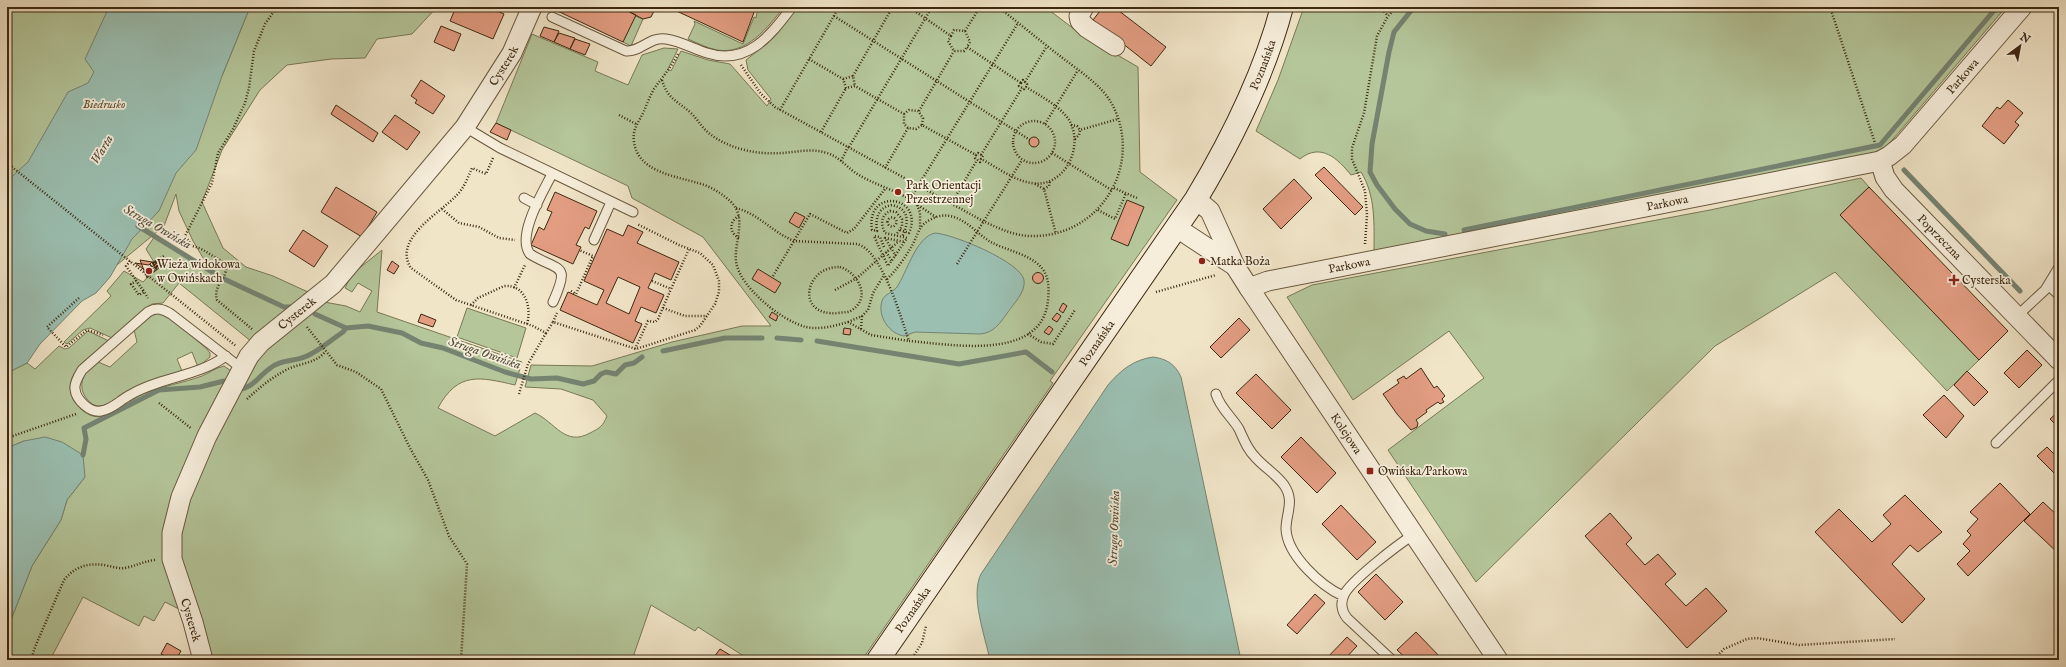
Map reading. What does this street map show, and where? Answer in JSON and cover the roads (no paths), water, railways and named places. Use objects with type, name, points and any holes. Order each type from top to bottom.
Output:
[{"type":"main road","name":"Poznańska","points":[[878,660],[1196,199],[1230,138],[1253,90],[1270,45],[1282,7]]},
{"type":"street","name":"Cysterek","points":[[203,660],[193,622],[172,559],[172,532],[181,497],[195,460],[241,368],[261,342],[333,284],[356,259],[411,191],[465,128],[512,53],[532,7]]},
{"type":"street","points":[[1084,7],[1079,16],[1083,25],[1115,46]]},
{"type":"street","name":"Parkowa","points":[[1249,288],[1268,281],[1361,262],[1880,161],[1903,145],[2022,7]]},
{"type":"street","name":"Poprzeczna","points":[[1880,161],[1885,176],[1894,190],[2059,360]]},
{"type":"street","name":"Kolejowa","points":[[1196,199],[1210,211],[1235,266],[1249,288],[1498,660]]},
{"type":"street","name":"Kolejowa","points":[[1177,228],[1235,266]]},
{"type":"lane","points":[[552,17],[626,51],[635,50],[647,42],[657,39],[667,39],[718,56],[736,56],[760,42],[792,7]]},
{"type":"lane","points":[[465,128],[500,148],[633,212]]},
{"type":"lane","points":[[552,174],[528,226],[526,247],[530,254],[554,265],[561,273],[562,280],[553,302]]},
{"type":"lane","points":[[524,198],[538,205]]},
{"type":"lane","points":[[594,240],[611,202]]},
{"type":"lane","points":[[2017,316],[2048,285],[2059,267]]},
{"type":"lane","points":[[2048,285],[2059,296]]},
{"type":"lane","points":[[226,356],[214,365],[199,371],[148,386],[129,395],[115,406],[100,411],[89,409],[79,398],[74,389],[82,370],[148,312],[155,308],[164,310],[171,314],[226,356],[241,368]]},
{"type":"lane","points":[[1996,443],[2059,380]]},
{"type":"lane","points":[[1216,394],[1219,402],[1239,430],[1251,453],[1278,478],[1287,491],[1290,503],[1286,531],[1294,552],[1319,581],[1331,590],[1343,596]]},
{"type":"lane","points":[[1392,660],[1347,618],[1342,606],[1343,596],[1390,550],[1413,535]]},
{"type":"water","name":"Biedrusko","points":[[109,7],[250,7],[222,76],[196,150],[176,173],[159,211],[132,239],[110,277],[96,293],[82,301],[40,344],[27,363],[7,373],[7,181],[28,162],[68,92],[88,83],[94,72],[85,59]]},
{"type":"water","points":[[935,233],[956,238],[985,250],[999,257],[1020,273],[1024,280],[1023,289],[1019,297],[993,330],[980,334],[915,332],[904,336],[894,332],[883,319],[881,307],[883,299],[897,287],[922,241]]},
{"type":"water","points":[[1153,357],[1162,359],[1173,365],[1181,377],[1241,660],[990,660],[978,605],[977,593],[981,574],[1108,385],[1128,366],[1146,358]]},
{"type":"water","points":[[45,437],[62,442],[83,455],[85,477],[67,500],[61,520],[32,566],[7,630],[7,448],[24,441]]},
{"type":"waterway","points":[[1414,7],[1394,32],[1372,144],[1370,172],[1377,185],[1395,209],[1410,224],[1426,231],[1445,234]]},
{"type":"waterway","points":[[1464,230],[1880,145],[1997,7]]},
{"type":"waterway","points":[[1904,170],[2020,291]]},
{"type":"waterway","name":"Struga Owińska","points":[[138,226],[222,278],[284,307],[294,307]]},
{"type":"waterway","name":"Struga Owińska","points":[[315,314],[346,328],[368,326],[402,333],[421,343],[443,348],[505,372],[531,379],[557,378],[583,384],[594,381],[601,374],[606,372],[616,374],[625,365],[634,363],[642,357]]},
{"type":"waterway","points":[[239,389],[252,384],[265,372],[278,364],[312,354],[343,332],[346,328]]},
{"type":"waterway","name":"Struga Owińska","points":[[663,351],[725,338],[762,338]]},
{"type":"waterway","name":"Struga Owińska","points":[[777,338],[801,340]]},
{"type":"waterway","name":"Struga Owińska","points":[[817,341],[959,364],[1026,352],[1052,372]]},
{"type":"waterway","points":[[83,455],[86,439],[84,428],[159,390],[200,387],[224,381]]},
{"type":"place","name":"Park Orientacji Przestrzennej","points":[[898,192]]},
{"type":"place","name":"Matka Boża","points":[[1202,261]]},
{"type":"place","name":"Wieża widokowa w Owińskach","points":[[149,271]]},
{"type":"place","name":"Cysterska","points":[[1954,280]]},
{"type":"place","name":"Owińska/Parkowa","points":[[1370,471]]},
{"type":"water label","name":"Warta","points":[[101,149]]}]
